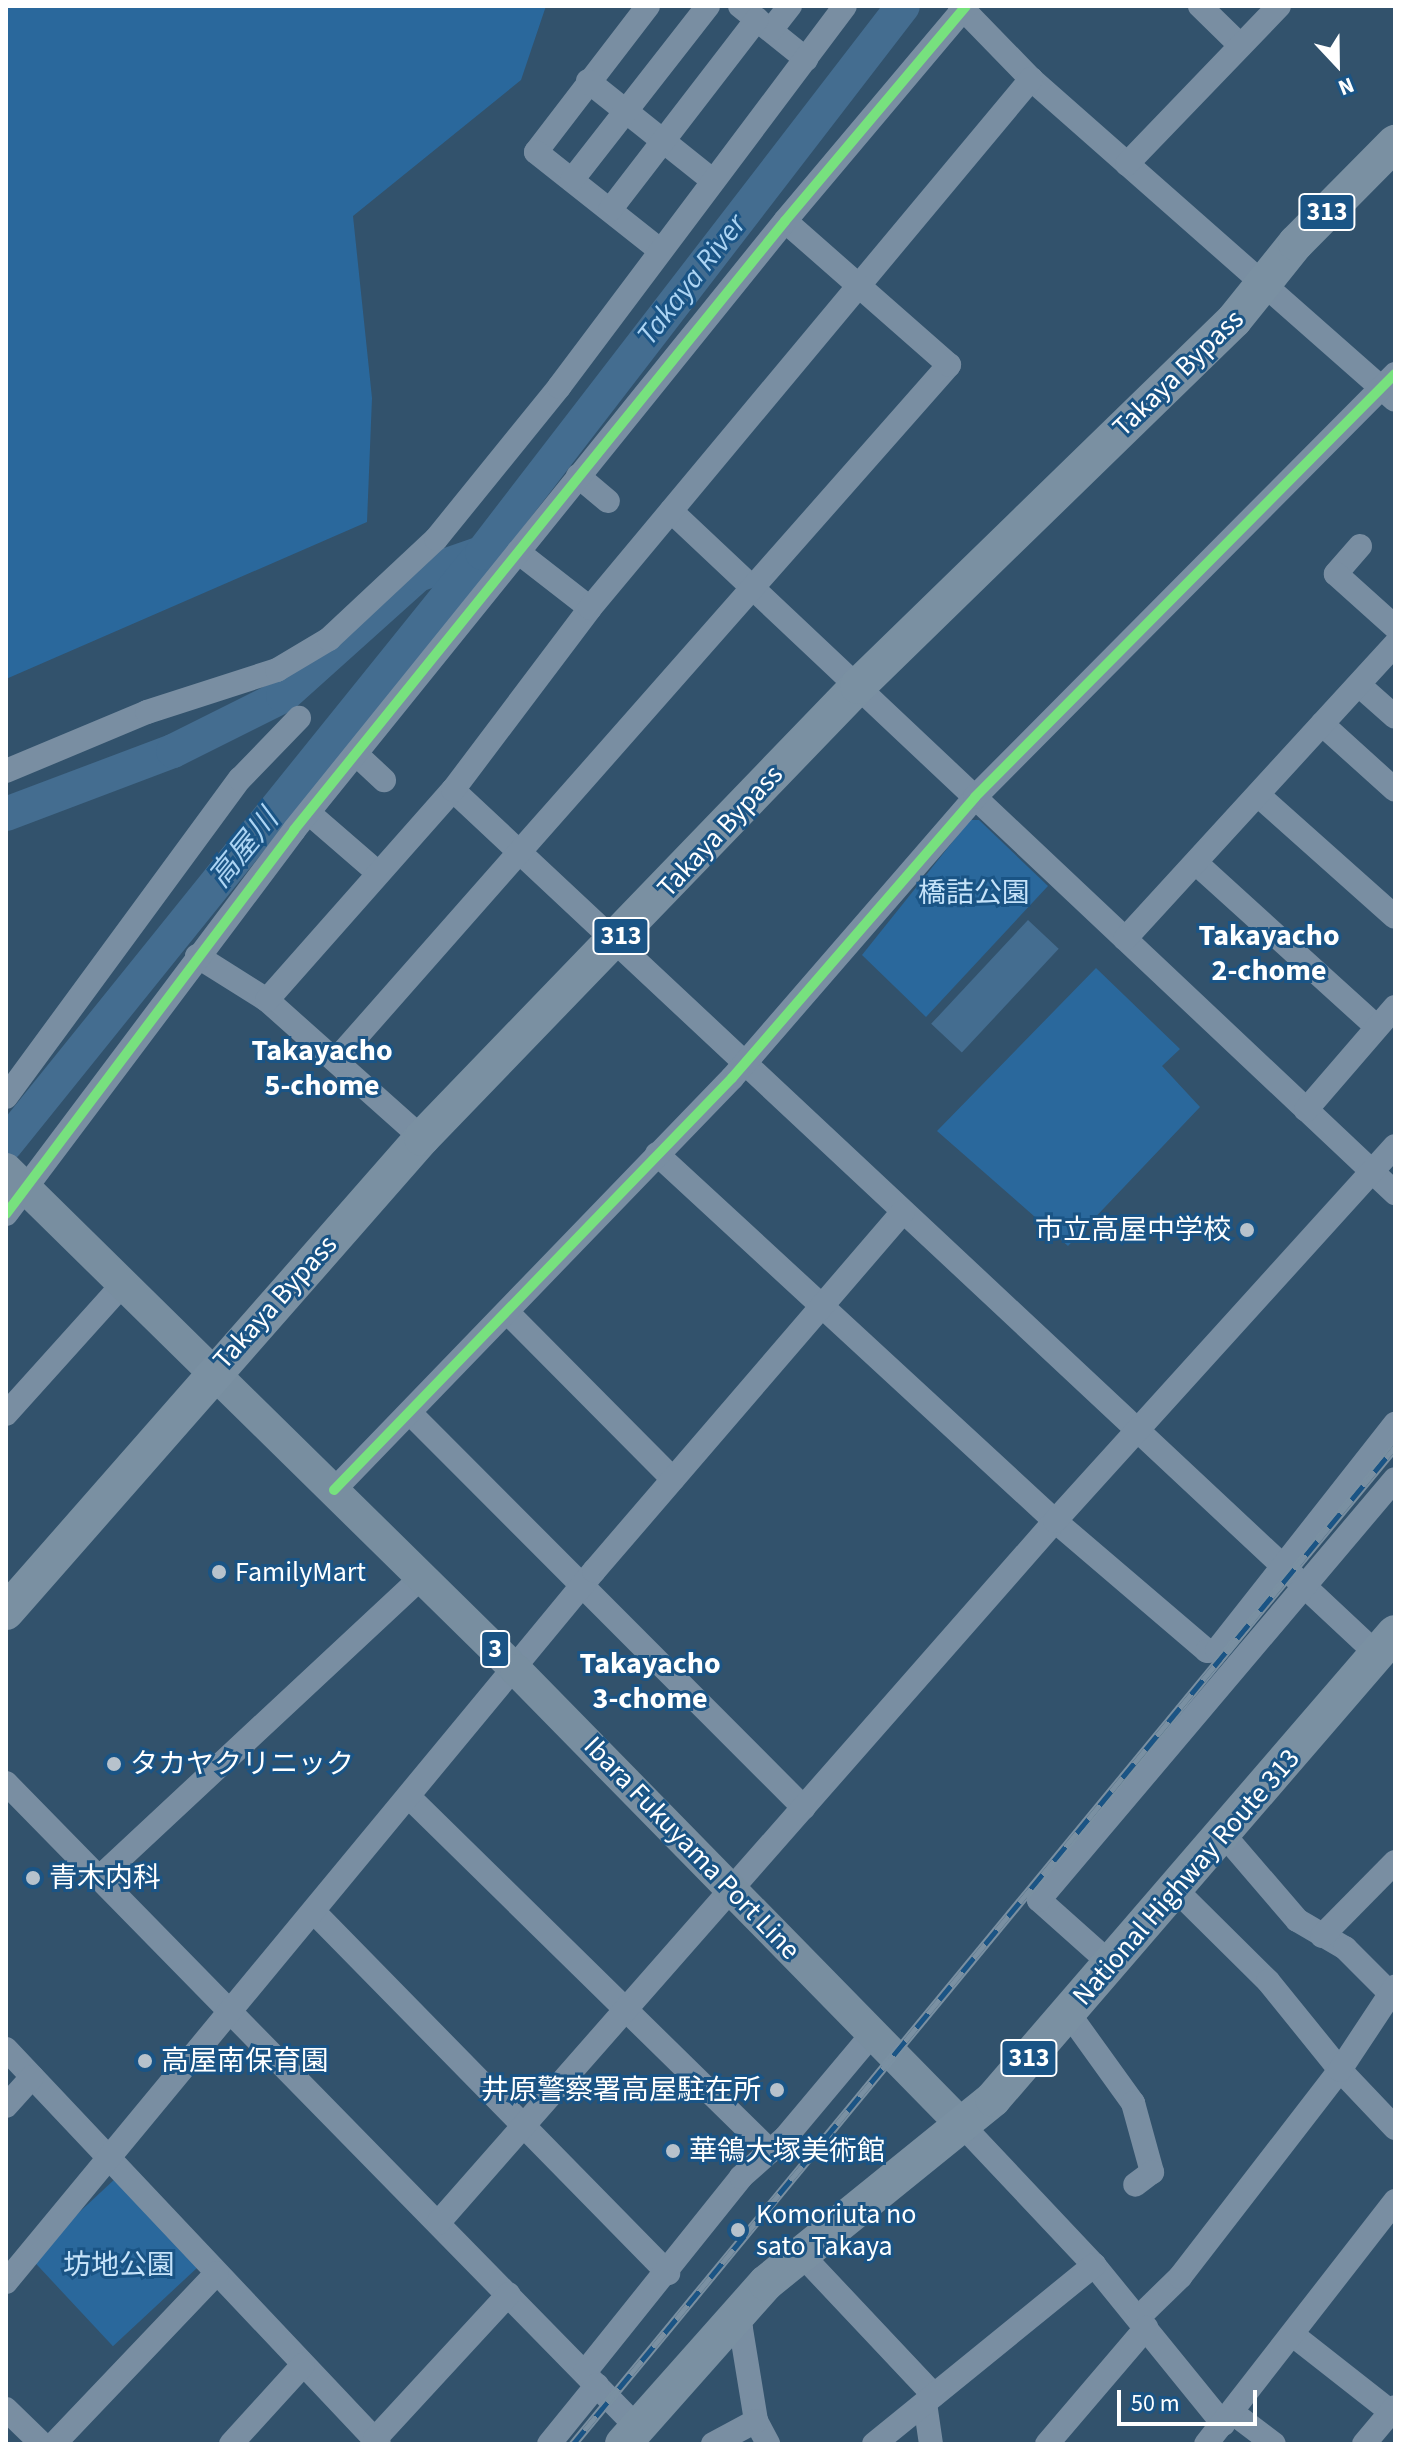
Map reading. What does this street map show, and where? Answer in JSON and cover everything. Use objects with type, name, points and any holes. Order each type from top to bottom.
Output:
[{"type":"highway","name":"313","points":[[1265,286],[1296,243],[1395,143]]},
{"type":"highway","name":"313","points":[[1265,286],[1311,259],[1395,172]]},
{"type":"highway","name":"Takaya Bypass","points":[[6,1612],[211,1373],[422,1138],[613,944],[858,686],[1265,286]]},
{"type":"highway","name":"National Highway Route 313","points":[[630,2436],[734,2316],[800,2253],[963,2126],[1069,2014],[1177,1891],[1386,1643]]},
{"type":"main road","name":"Ibara Fukuyama Port Line","points":[[16,1179],[516,1670],[963,2126]]},
{"type":"street","points":[[648,6],[536,152],[661,251]]},
{"type":"street","points":[[572,180],[708,6]]},
{"type":"street","points":[[610,210],[756,18],[790,6]]},
{"type":"street","points":[[6,771],[147,712],[277,670],[329,639],[436,539],[661,251],[845,6]]},
{"type":"street","points":[[1200,6],[1240,45]]},
{"type":"street","points":[[1127,164],[1279,6]]},
{"type":"street","points":[[6,1214],[16,1179],[578,476],[963,8],[1031,79],[1265,286],[1390,387],[975,797],[744,1064],[411,1414],[334,1490]]},
{"type":"street","points":[[756,18],[806,59]]},
{"type":"street","points":[[267,1000],[377,872],[453,790],[590,608],[1031,79]]},
{"type":"street","points":[[588,81],[712,180]]},
{"type":"street","points":[[336,1060],[949,365],[856,288],[785,221]]},
{"type":"street","points":[[578,476],[608,501]]},
{"type":"street","points":[[671,511],[1395,1193]]},
{"type":"street","points":[[1360,546],[1336,574],[1395,627]]},
{"type":"street","points":[[518,552],[590,608]]},
{"type":"street","points":[[1125,939],[1395,644]]},
{"type":"street","points":[[1359,685],[1395,717]]},
{"type":"street","points":[[6,1097],[240,779],[299,718]]},
{"type":"street","points":[[1322,724],[1395,790]]},
{"type":"street","points":[[357,755],[384,780]]},
{"type":"street","points":[[453,790],[613,944],[1305,1587],[1386,1643]]},
{"type":"street","points":[[1258,795],[1395,917]]},
{"type":"street","points":[[310,814],[377,872]]},
{"type":"street","points":[[1196,863],[1377,1027]]},
{"type":"street","points":[[197,956],[267,1000],[422,1138]]},
{"type":"street","points":[[1306,1110],[1395,1007]]},
{"type":"street","points":[[438,2223],[735,1891],[1055,1521],[1395,1146]]},
{"type":"street","points":[[657,1154],[1055,1521],[1207,1651],[1217,1650],[1395,1424]]},
{"type":"street","points":[[6,2282],[230,2008],[314,1912],[673,1479],[903,1212]]},
{"type":"street","points":[[6,1414],[123,1284]]},
{"type":"street","points":[[508,1313],[673,1479]]},
{"type":"street","points":[[411,1414],[804,1808]]},
{"type":"street","points":[[1112,1965],[1039,1900],[1395,1479]]},
{"type":"street","points":[[100,1877],[422,1577]]},
{"type":"street","points":[[409,1797],[770,2151]]},
{"type":"street","points":[[12,1800],[100,1877],[509,2294],[591,2379],[630,2436]]},
{"type":"street","points":[[1047,2444],[1340,2070],[1393,1993],[1345,1948],[1297,1920],[1224,1835]]},
{"type":"street","points":[[1322,1936],[1395,1862]]},
{"type":"street","points":[[1177,1891],[1268,1981],[1340,2070],[1395,2128]]},
{"type":"street","points":[[314,1912],[668,2273]]},
{"type":"street","points":[[1069,2014],[1133,2103],[1152,2172],[1135,2185]]},
{"type":"street","points":[[549,2444],[591,2379],[741,2177],[770,2151],[873,2033]]},
{"type":"street","points":[[6,2049],[377,2442],[509,2294]]},
{"type":"street","points":[[6,2106],[32,2077]]},
{"type":"street","points":[[963,2126],[1094,2265],[1228,2418],[1274,2444]]},
{"type":"street","points":[[1206,2444],[1395,2201]]},
{"type":"street","points":[[800,2253],[929,2399],[931,2444]]},
{"type":"street","points":[[874,2444],[1094,2265]]},
{"type":"street","points":[[54,2444],[217,2273]]},
{"type":"street","points":[[734,2316],[741,2329],[756,2421],[768,2444]]},
{"type":"street","points":[[1293,2335],[1394,2411],[1364,2444]]},
{"type":"street","points":[[241,2441],[303,2365]]},
{"type":"street","points":[[6,2409],[42,2444]]},
{"type":"street","points":[[713,2444],[756,2421]]},
{"type":"green space","points":[[6,6],[546,6],[521,80],[353,216],[372,398],[367,522],[6,679]]},
{"type":"green space","name":"橋詰公園","points":[[970,820],[979,820],[1048,886],[926,1017],[862,955]]},
{"type":"green space","points":[[1096,968],[1180,1049],[1162,1066],[1200,1107],[1068,1246],[937,1131]]},
{"type":"green space","name":"坊地公園","points":[[116,2178],[199,2266],[113,2346],[30,2258]]},
{"type":"shaded area","points":[[1028,920],[1059,949],[962,1052],[931,1024]]},
{"type":"waterway","name":"高屋川","points":[[6,1144],[482,553],[903,6]]},
{"type":"waterway","points":[[6,814],[173,751],[283,696],[418,575],[481,553]]},
{"type":"railway","points":[[573,2444],[1395,1447]]},
{"type":"cycle path","points":[[6,1214],[294,830],[785,221],[966,6]]},
{"type":"cycle path","points":[[334,1490],[732,1078],[975,797],[1395,374]]},
{"type":"place","name":"市立高屋中学校","points":[[1247,1230]]},
{"type":"place","name":"FamilyMart","points":[[219,1572]]},
{"type":"place","name":"タカヤクリニック","points":[[114,1764]]},
{"type":"place","name":"青木内科","points":[[33,1878]]},
{"type":"place","name":"高屋南保育園","points":[[145,2061]]},
{"type":"place","name":"井原警察署高屋駐在所","points":[[777,2090]]},
{"type":"place","name":"華鴒大塚美術館","points":[[673,2151]]},
{"type":"place","name":"Komoriuta no sato Takaya","points":[[738,2230]]},
{"type":"district","name":"Takayacho 2-chome","points":[[1269,953]]},
{"type":"district","name":"Takayacho 5-chome","points":[[322,1068]]},
{"type":"district","name":"Takayacho 3-chome","points":[[650,1681]]},
{"type":"water label","name":"Takaya River","points":[[692,280]]}]
